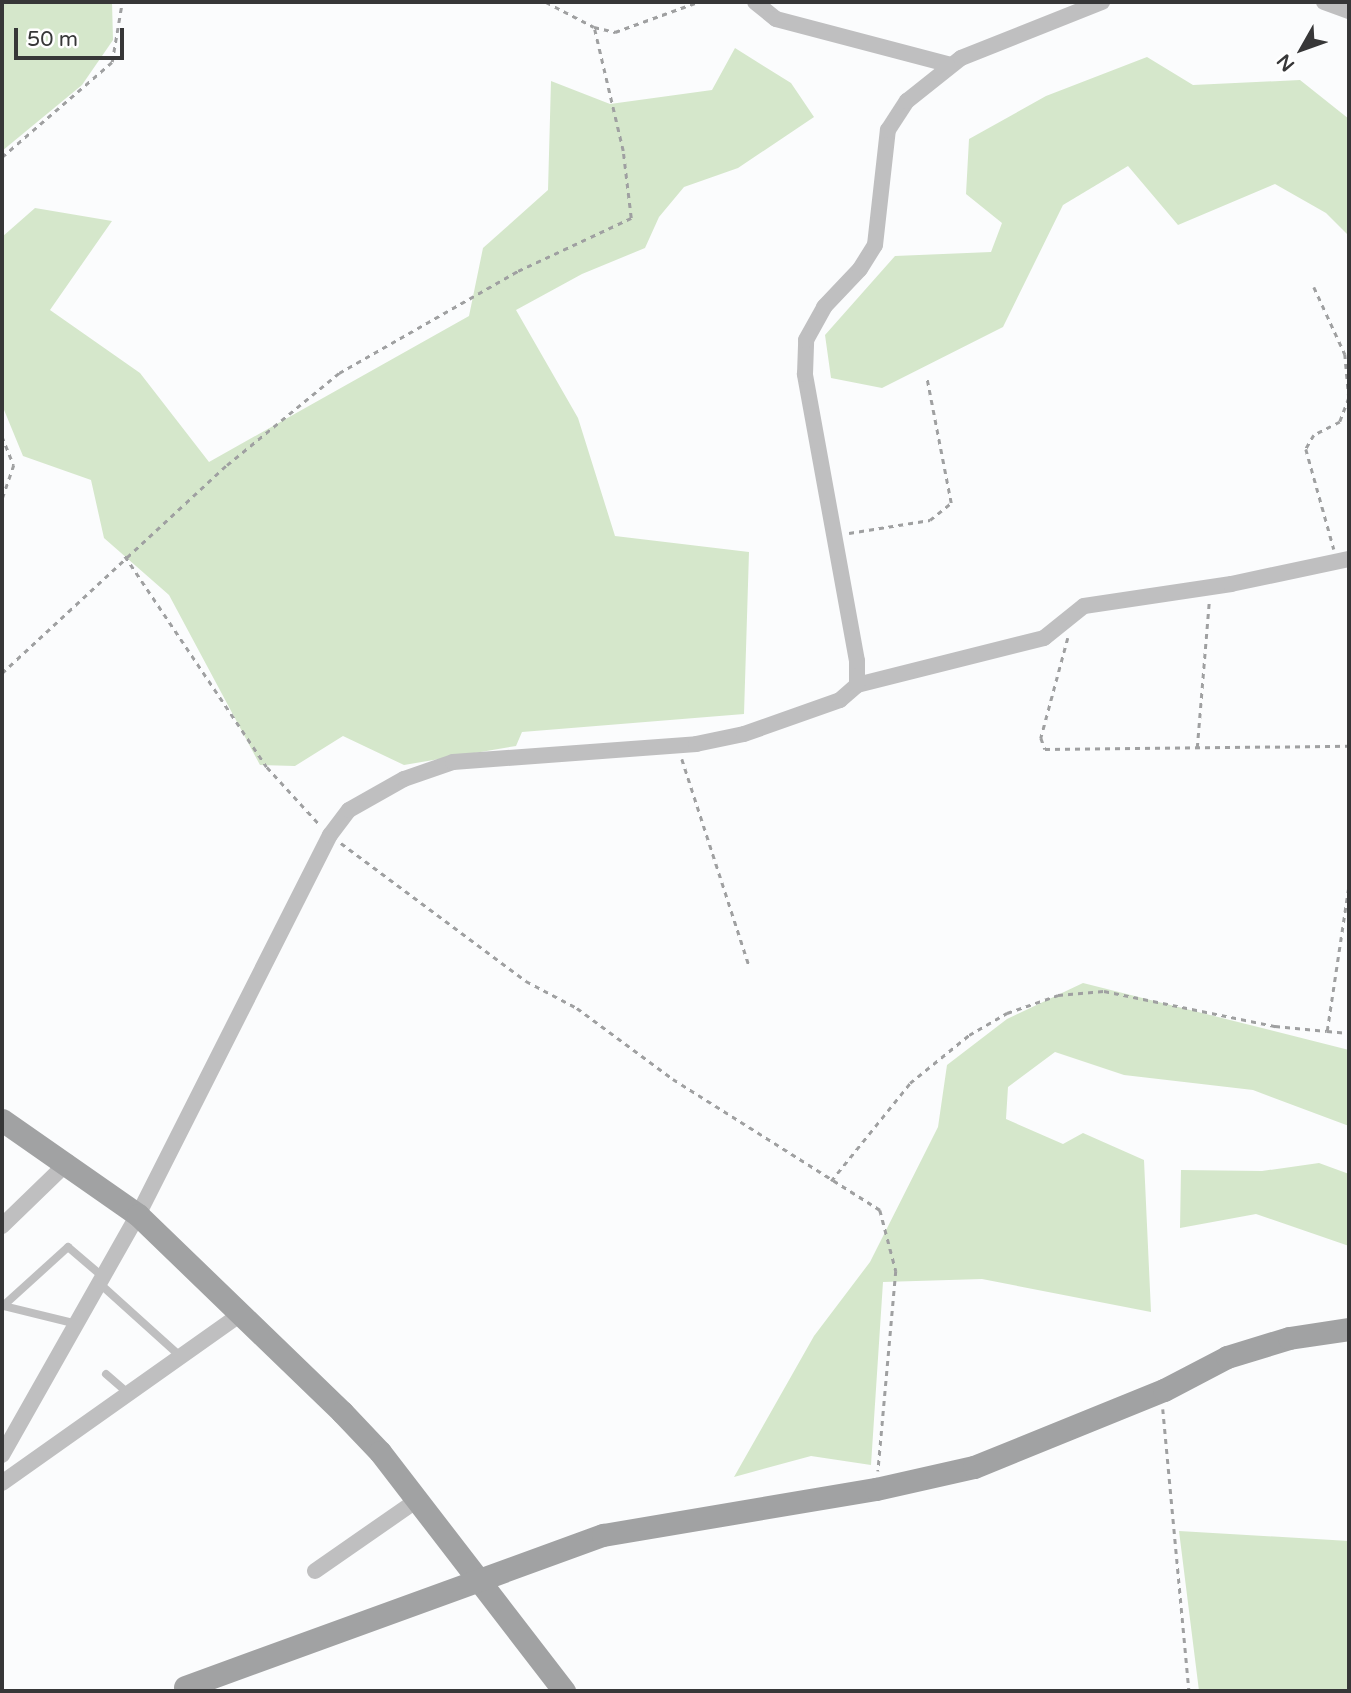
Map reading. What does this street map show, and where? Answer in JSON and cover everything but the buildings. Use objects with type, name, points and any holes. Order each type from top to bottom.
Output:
[{"type":"street","points":[[755,2],[776,19],[948,64]]},
{"type":"street","points":[[857,685],[857,661],[832,536],[805,374],[806,340],[824,307],[860,269],[875,245],[888,130],[897,113],[948,64],[1102,2]]},
{"type":"street","points":[[2,1455],[73,1323],[138,1215],[330,835],[349,810],[364,799],[436,766],[678,746],[744,734],[840,700],[857,685],[1044,638],[1063,620],[1084,606],[1343,561]]},
{"type":"street","points":[[2,1121],[68,1162],[138,1215],[342,1412],[417,1500],[564,1691]]},
{"type":"street","points":[[2,1226],[68,1162]]},
{"type":"street","points":[[2,1483],[241,1314]]},
{"type":"street","points":[[179,1689],[603,1535],[876,1489],[974,1467],[1164,1390],[1227,1357],[1289,1338],[1349,1329]]},
{"type":"street","points":[[315,1571],[417,1500]]},
{"type":"lane","points":[[73,1323],[4,1306],[68,1247],[180,1356]]},
{"type":"lane","points":[[106,1374],[128,1393]]},
{"type":"path","points":[[2,157],[112,62],[122,2]]},
{"type":"path","points":[[547,2],[594,27],[615,32],[698,2]]},
{"type":"path","points":[[2,673],[125,556],[339,373],[518,271],[631,218],[623,151],[594,27]]},
{"type":"path","points":[[1314,287],[1345,354],[1348,387],[1340,422],[1314,435],[1307,449],[1343,561]]},
{"type":"path","points":[[832,536],[930,520],[951,503],[927,379]]},
{"type":"path","points":[[2,436],[14,465],[2,499]]},
{"type":"path","points":[[125,556],[267,766],[330,835],[526,981],[577,1008],[673,1079],[880,1210],[896,1271],[876,1489]]},
{"type":"path","points":[[1197,748],[1210,586]]},
{"type":"path","points":[[1063,620],[1068,637],[1041,738],[1045,750],[1349,746]]},
{"type":"path","points":[[678,746],[749,965]]},
{"type":"path","points":[[1327,1031],[1349,884]]},
{"type":"path","points":[[831,1181],[920,1075],[998,1019],[1058,995],[1104,991],[1275,1026],[1349,1034]]},
{"type":"path","points":[[1164,1390],[1162,1420],[1189,1691]]},
{"type":"green space","points":[[2,2],[112,2],[113,40],[82,85],[2,151]]},
{"type":"green space","points":[[735,48],[791,83],[814,117],[738,168],[684,187],[659,217],[645,248],[582,274],[516,310],[578,418],[615,536],[749,552],[744,714],[522,732],[516,746],[404,765],[343,736],[295,766],[260,765],[169,595],[104,538],[91,480],[23,456],[2,405],[2,237],[35,208],[112,221],[50,310],[140,373],[209,462],[469,316],[483,248],[548,190],[551,81],[610,104],[712,90]]},
{"type":"green space","points":[[1147,57],[1193,85],[1300,80],[1349,119],[1349,236],[1326,213],[1275,184],[1178,225],[1128,166],[1063,205],[1003,327],[882,388],[831,378],[825,335],[895,256],[991,252],[1002,223],[966,194],[969,139],[1046,96]]},
{"type":"green space","points":[[1083,983],[1349,1050],[1349,1126],[1253,1090],[1124,1075],[1055,1052],[1008,1087],[1006,1119],[1063,1144],[1083,1133],[1144,1160],[1151,1312],[982,1279],[883,1282],[871,1465],[811,1456],[734,1477],[814,1336],[870,1262],[938,1127],[947,1065],[1007,1019]]},
{"type":"green space","points":[[1319,1163],[1349,1174],[1349,1246],[1256,1214],[1180,1228],[1181,1170],[1262,1171]]},
{"type":"green space","points":[[1179,1531],[1349,1541],[1349,1691],[1199,1691]]}]
